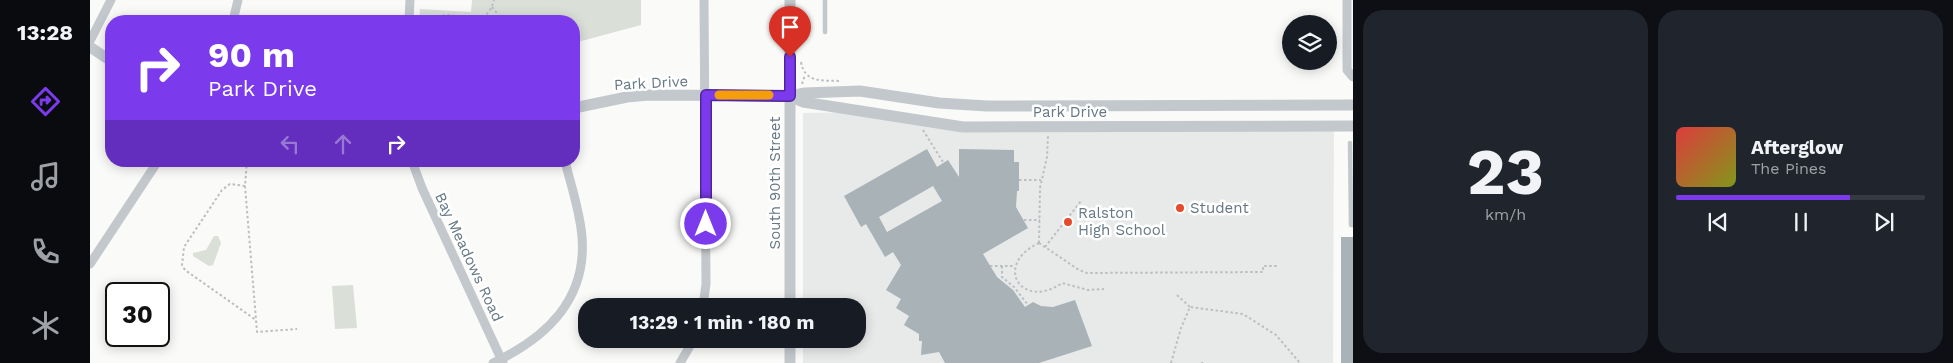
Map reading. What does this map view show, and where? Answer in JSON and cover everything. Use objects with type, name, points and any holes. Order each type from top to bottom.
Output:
[{"type":"street","points":[[90,41],[111,0]]},
{"type":"street","points":[[234,15],[238,0]]},
{"type":"street","points":[[410,0],[412,15]]},
{"type":"street","points":[[704,0],[706,95],[706,284],[704,298]]},
{"type":"street","name":"South 90th Street","points":[[790,0],[790,298]]},
{"type":"street","points":[[1349,5],[1350,36],[1347,70],[1352,77]]},
{"type":"street","points":[[90,46],[105,57]]},
{"type":"street","name":"Park Drive","points":[[580,107],[627,97],[706,95],[790,96],[805,93],[860,91],[939,103],[987,106],[1353,105]]},
{"type":"street","name":"Park Drive","points":[[790,96],[802,102],[963,127],[1353,126]]},
{"type":"street","points":[[90,264],[154,167]]},
{"type":"street","name":"Bay Meadows Road","points":[[414,167],[499,362]]},
{"type":"street","points":[[499,362],[531,343],[552,323],[561,312],[576,284],[582,259],[582,237],[566,167]]},
{"type":"street","points":[[680,363],[689,348]]},
{"type":"street","points":[[790,348],[790,363]]},
{"type":"lane","points":[[825,0],[825,32]]},
{"type":"lane","points":[[1350,144],[1350,225],[1353,225]]},
{"type":"path","points":[[483,15],[492,7],[494,0]]},
{"type":"path","points":[[492,7],[498,15]]},
{"type":"path","points":[[805,75],[819,81],[849,81]]},
{"type":"path","points":[[921,128],[943,162]]},
{"type":"path","points":[[1039,243],[1041,180],[1047,156],[1048,133]]},
{"type":"path","points":[[246,167],[244,186],[257,332],[297,329]]},
{"type":"path","points":[[1019,180],[1041,180]]},
{"type":"path","points":[[244,186],[230,184],[222,190],[184,247],[182,265],[185,270],[256,320]]},
{"type":"path","points":[[1044,247],[1081,201]]},
{"type":"path","points":[[1024,220],[1040,220]]},
{"type":"path","points":[[1039,243],[1079,270],[1087,272],[1263,272],[1263,266],[1277,266]]},
{"type":"path","points":[[1039,243],[1022,252],[1017,259],[1015,266],[1016,274],[1022,286],[1036,293],[1048,292],[1062,283],[1088,290],[1104,289]]},
{"type":"path","points":[[990,266],[1015,266]]},
{"type":"path","points":[[1002,266],[1002,277],[1014,287],[1028,305]]},
{"type":"path","points":[[1177,295],[1190,307],[1243,314],[1276,335],[1300,363]]},
{"type":"path","points":[[1171,363],[1181,328],[1190,307]]},
{"type":"shaded area","points":[[472,0],[641,0],[641,25],[580,41],[580,15],[420,15],[420,9],[471,12]]},
{"type":"shaded area","name":"Ralston High School","points":[[869,112],[963,127],[1334,126],[1333,363],[803,363],[803,348],[866,348],[866,298],[803,298],[803,113]]},
{"type":"shaded area","points":[[214,236],[218,236],[221,243],[213,265],[209,266],[193,256],[193,253],[206,250]]},
{"type":"shaded area","points":[[353,285],[357,328],[335,329],[332,286]]},
{"type":"building","points":[[927,149],[937,167],[948,160],[959,177],[959,149],[1014,150],[1014,162],[1019,162],[1019,191],[1017,191],[1016,207],[1028,228],[983,254],[997,277],[1013,290],[1025,307],[1033,302],[1041,306],[1053,307],[1075,300],[1092,346],[1039,363],[945,363],[939,352],[921,355],[922,341],[919,341],[919,334],[904,325],[909,316],[896,308],[901,299],[886,290],[901,265],[893,252],[885,257],[866,224],[861,227],[844,196]],"holes":[[[933,186],[942,201],[887,232],[879,217]]]},
{"type":"building","points":[[1341,237],[1353,237],[1353,363],[1341,363]]},
{"type":"slow traffic","points":[[719,95],[769,95]]},
{"type":"place","name":"Student","points":[[1180,208]]},
{"type":"place","name":"Ralston High School","points":[[1068,222]]},
{"type":"route","points":[[706,224],[706,95],[790,96],[790,57]]}]
